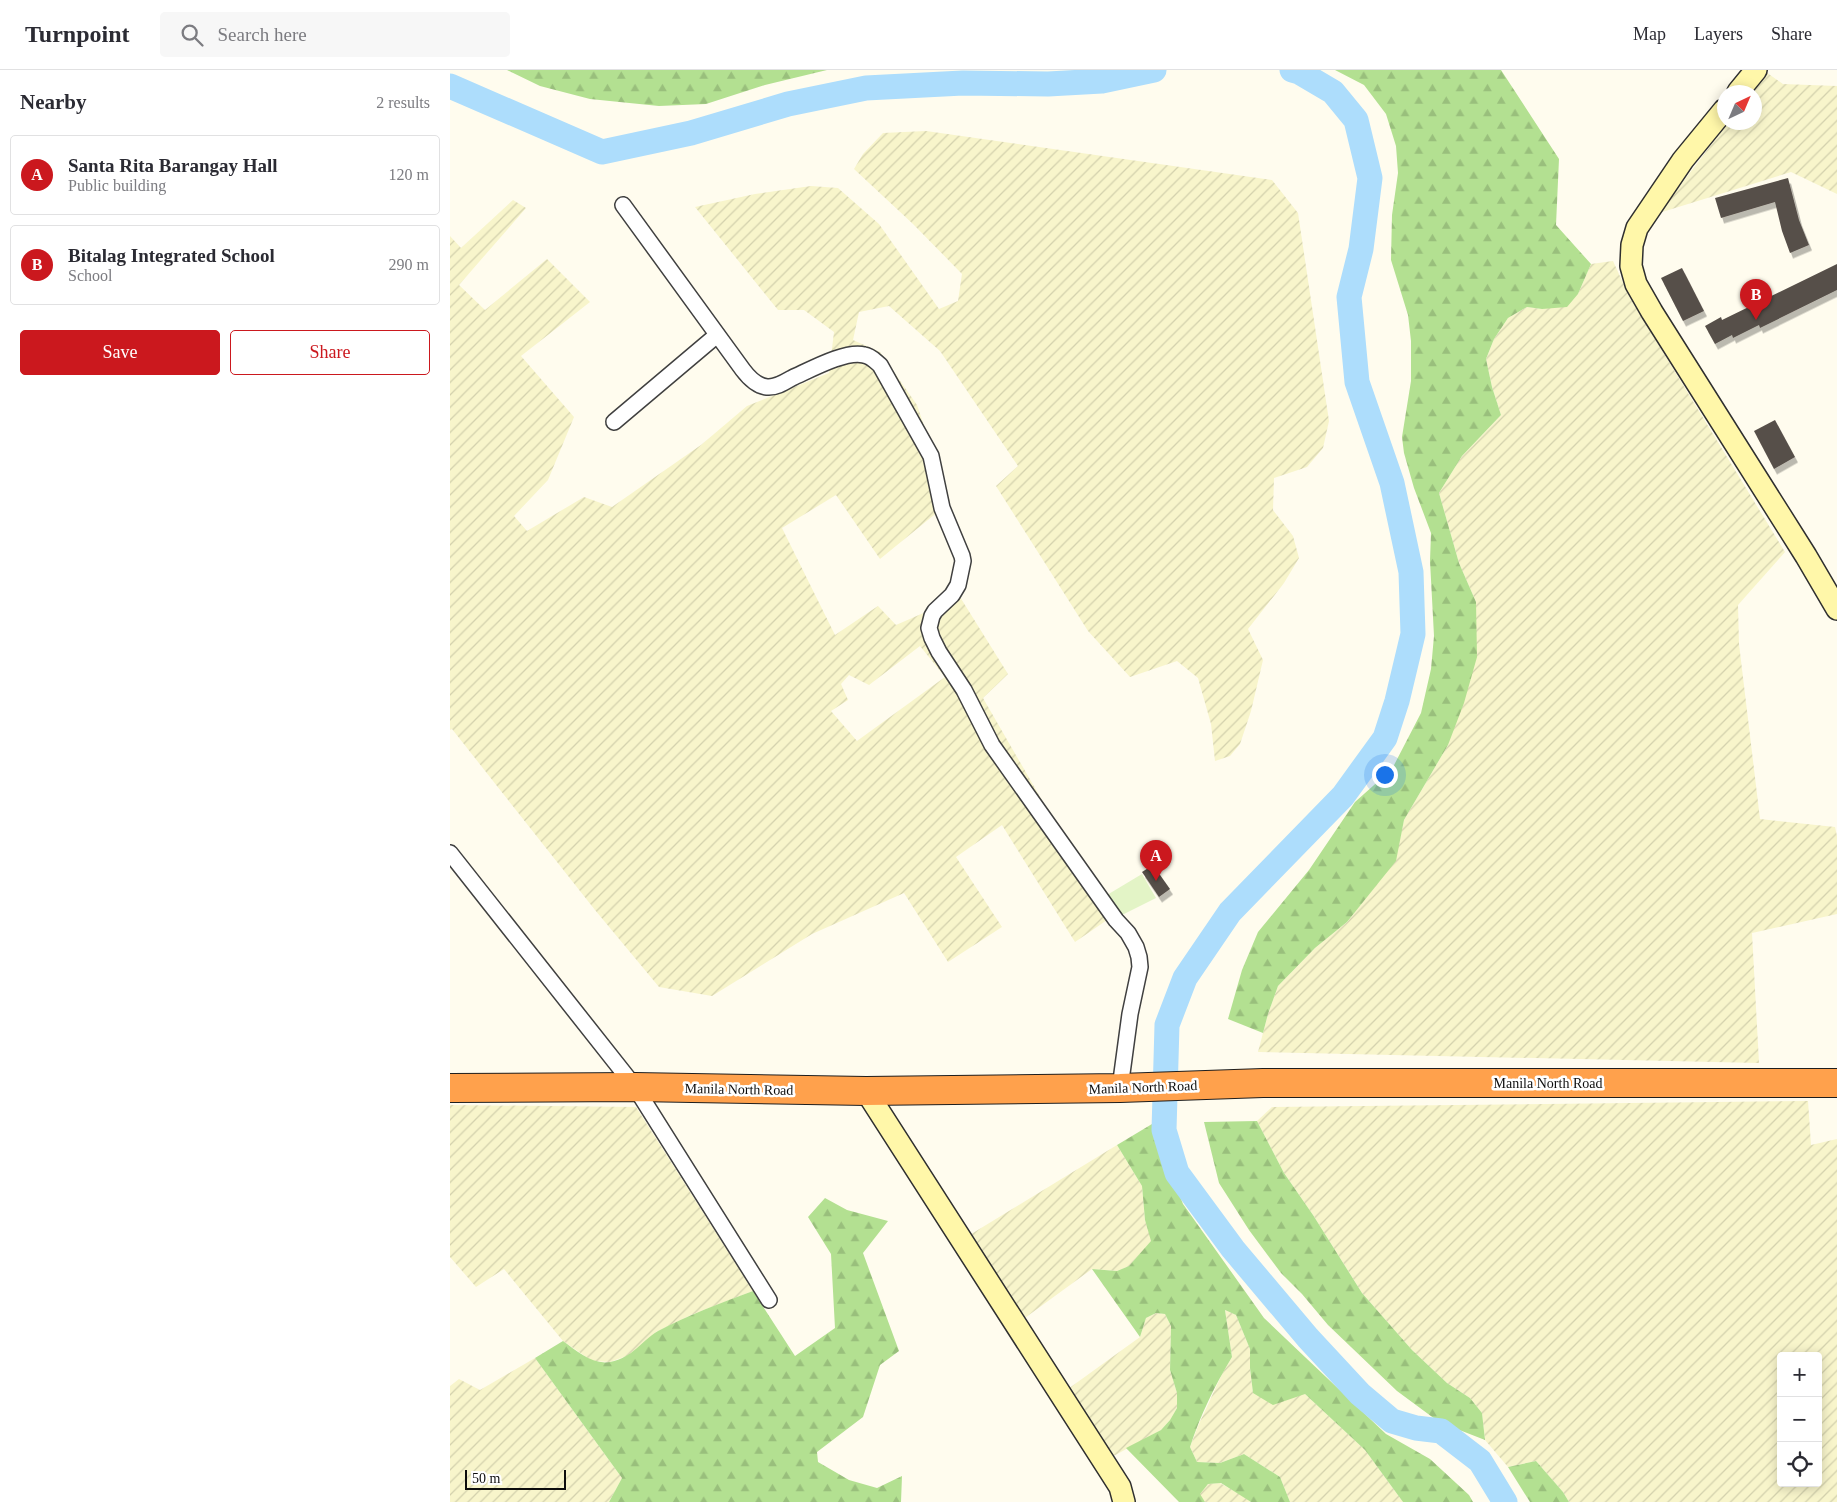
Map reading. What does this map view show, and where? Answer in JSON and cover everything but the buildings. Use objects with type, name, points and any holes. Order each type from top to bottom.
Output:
[{"type":"highway","name":"Manila North Road","points":[[450,1088],[635,1087],[866,1091],[1120,1088],[1263,1083],[1837,1083]]},
{"type":"street","points":[[1744,85],[1756,70]]},
{"type":"street","points":[[1717,119],[1683,160],[1637,228],[1632,245],[1631,266],[1636,284],[1652,312],[1837,609]]},
{"type":"street","points":[[623,205],[748,376],[760,386],[774,387],[810,370],[849,355],[863,354],[870,356],[880,366],[926,446],[934,468],[942,508],[961,552],[962,561],[955,590],[932,616],[929,628],[932,638],[964,690],[992,745],[1116,920],[1128,933],[1139,957],[1140,967],[1130,1014],[1120,1088]]},
{"type":"street","points":[[614,422],[717,335]]},
{"type":"street","points":[[450,853],[635,1087],[769,1300]]},
{"type":"street","points":[[866,1091],[1114,1476],[1120,1487],[1124,1502]]},
{"type":"shaded area","points":[[1766,72],[1783,84],[1837,86],[1837,194],[1791,172],[1659,213],[1723,130],[1762,130],[1762,85],[1756,85]]},
{"type":"shaded area","points":[[926,131],[1272,180],[1298,213],[1329,421],[1323,448],[1307,467],[1274,478],[1273,510],[1293,536],[1299,558],[1284,583],[1248,629],[1263,660],[1251,711],[1240,744],[1230,756],[1215,761],[1211,724],[1198,678],[1177,661],[1130,677],[1088,631],[996,486],[1018,466],[940,351],[889,306],[859,312],[853,340],[880,352],[917,405],[950,502],[880,559],[836,495],[782,528],[835,635],[878,606],[896,625],[960,597],[1008,674],[983,698],[1110,918],[1075,942],[1002,825],[956,857],[1002,927],[948,962],[904,893],[812,934],[712,996],[659,987],[595,910],[452,729],[450,730],[450,236],[461,248],[513,200],[526,208],[459,285],[485,310],[547,259],[590,302],[521,356],[574,417],[548,480],[514,516],[527,531],[584,497],[612,507],[701,445],[747,406],[829,373],[834,332],[804,310],[778,310],[695,207],[755,194],[811,186],[838,188],[879,224],[939,309],[958,301],[962,274],[913,224],[854,169],[863,154],[883,133]],"holes":[[[920,646],[945,677],[857,741],[831,711],[848,700],[841,684],[849,675],[869,685]]]},
{"type":"shaded area","points":[[1613,261],[1630,298],[1785,552],[1738,605],[1739,644],[1760,819],[1835,827],[1837,836],[1837,914],[1752,933],[1759,1063],[1258,1052],[1278,986],[1315,948],[1347,922],[1395,861],[1404,820],[1448,745],[1476,602],[1459,563],[1439,493],[1462,456],[1501,415],[1486,359],[1494,339],[1508,318],[1527,307],[1542,309],[1578,294],[1591,264]]},
{"type":"shaded area","points":[[1808,1101],[1811,1145],[1837,1139],[1837,1502],[1569,1502],[1563,1492],[1536,1461],[1508,1467],[1485,1440],[1482,1413],[1470,1398],[1447,1383],[1412,1350],[1362,1293],[1284,1173],[1257,1121],[1272,1107]]},
{"type":"shaded area","points":[[450,1105],[636,1107],[753,1291],[691,1315],[656,1332],[632,1354],[610,1362],[592,1361],[563,1341],[504,1269],[476,1287],[450,1257]]},
{"type":"shaded area","points":[[1117,1145],[1142,1186],[1145,1220],[1152,1241],[1129,1266],[1117,1271],[1092,1269],[1022,1320],[968,1236]]},
{"type":"shaded area","points":[[1225,1310],[1236,1315],[1250,1349],[1253,1393],[1305,1394],[1365,1450],[1403,1502],[1290,1502],[1280,1477],[1244,1454],[1220,1463],[1197,1462],[1190,1447],[1222,1374],[1232,1357]]},
{"type":"shaded area","points":[[1156,1313],[1165,1314],[1171,1326],[1170,1370],[1177,1393],[1177,1408],[1161,1430],[1110,1458],[1068,1389],[1140,1337],[1146,1318]]},
{"type":"shaded area","points":[[535,1358],[622,1478],[609,1502],[450,1502],[450,1386],[459,1379],[480,1390]]},
{"type":"shaded area","points":[[1220,1483],[1251,1502],[1205,1502],[1199,1494],[1208,1484]]},
{"type":"green space","points":[[507,70],[827,70],[765,85],[706,104],[659,106],[590,99],[540,86]]},
{"type":"green space","points":[[1335,70],[1501,70],[1559,159],[1556,225],[1591,264],[1578,294],[1567,307],[1542,309],[1527,307],[1508,318],[1494,339],[1486,359],[1501,415],[1462,456],[1439,493],[1459,563],[1476,602],[1477,657],[1464,703],[1448,745],[1404,820],[1396,861],[1347,922],[1315,948],[1278,986],[1263,1033],[1228,1019],[1242,970],[1258,932],[1309,870],[1355,802],[1392,769],[1421,713],[1431,669],[1434,636],[1430,561],[1431,533],[1414,488],[1404,453],[1402,437],[1411,381],[1411,341],[1408,315],[1391,260],[1392,215],[1398,173],[1396,146],[1386,114],[1364,85]]},
{"type":"green space","points":[[1142,874],[1156,898],[1120,916],[1107,895]]},
{"type":"green space","points":[[1257,1121],[1284,1173],[1362,1293],[1412,1350],[1447,1383],[1470,1398],[1482,1413],[1485,1440],[1439,1422],[1397,1391],[1328,1325],[1281,1273],[1249,1230],[1219,1183],[1204,1122]]},
{"type":"green space","points":[[1152,1124],[1183,1204],[1264,1318],[1386,1434],[1430,1459],[1469,1495],[1473,1502],[1403,1502],[1365,1450],[1305,1394],[1273,1405],[1253,1393],[1250,1349],[1236,1315],[1225,1310],[1232,1357],[1208,1401],[1190,1447],[1197,1462],[1220,1463],[1244,1454],[1280,1477],[1290,1502],[1251,1502],[1221,1483],[1208,1484],[1200,1494],[1205,1502],[1179,1502],[1126,1448],[1161,1430],[1177,1408],[1177,1393],[1170,1370],[1171,1326],[1165,1314],[1156,1313],[1146,1318],[1140,1337],[1092,1269],[1117,1271],[1129,1266],[1151,1241],[1145,1220],[1142,1186],[1117,1145]]},
{"type":"green space","points":[[825,1198],[847,1210],[888,1221],[863,1253],[899,1351],[880,1365],[863,1417],[817,1452],[818,1462],[849,1480],[877,1488],[902,1476],[901,1502],[609,1502],[622,1478],[535,1358],[563,1341],[591,1359],[603,1362],[618,1360],[631,1353],[652,1335],[669,1325],[753,1291],[795,1356],[835,1328],[831,1254],[808,1217]]},
{"type":"green space","points":[[1536,1461],[1563,1492],[1569,1502],[1530,1502],[1508,1467]]},
{"type":"waterway","points":[[450,86],[602,152],[691,133],[788,104],[866,88],[963,83],[1048,84],[1102,81],[1154,70]]},
{"type":"waterway","points":[[1292,70],[1299,72],[1333,92],[1356,120],[1370,178],[1361,249],[1349,297],[1357,382],[1392,483],[1411,572],[1413,634],[1397,701],[1385,738],[1343,796],[1230,912],[1185,978],[1167,1025],[1164,1130],[1177,1173],[1233,1249],[1308,1338],[1360,1394],[1392,1421],[1416,1428],[1441,1431],[1480,1461],[1505,1502]]},
{"type":"place","name":"Bitalag Integrated School","points":[[1756,320]]},
{"type":"place","name":"Santa Rita Barangay Hall","points":[[1156,881]]}]
